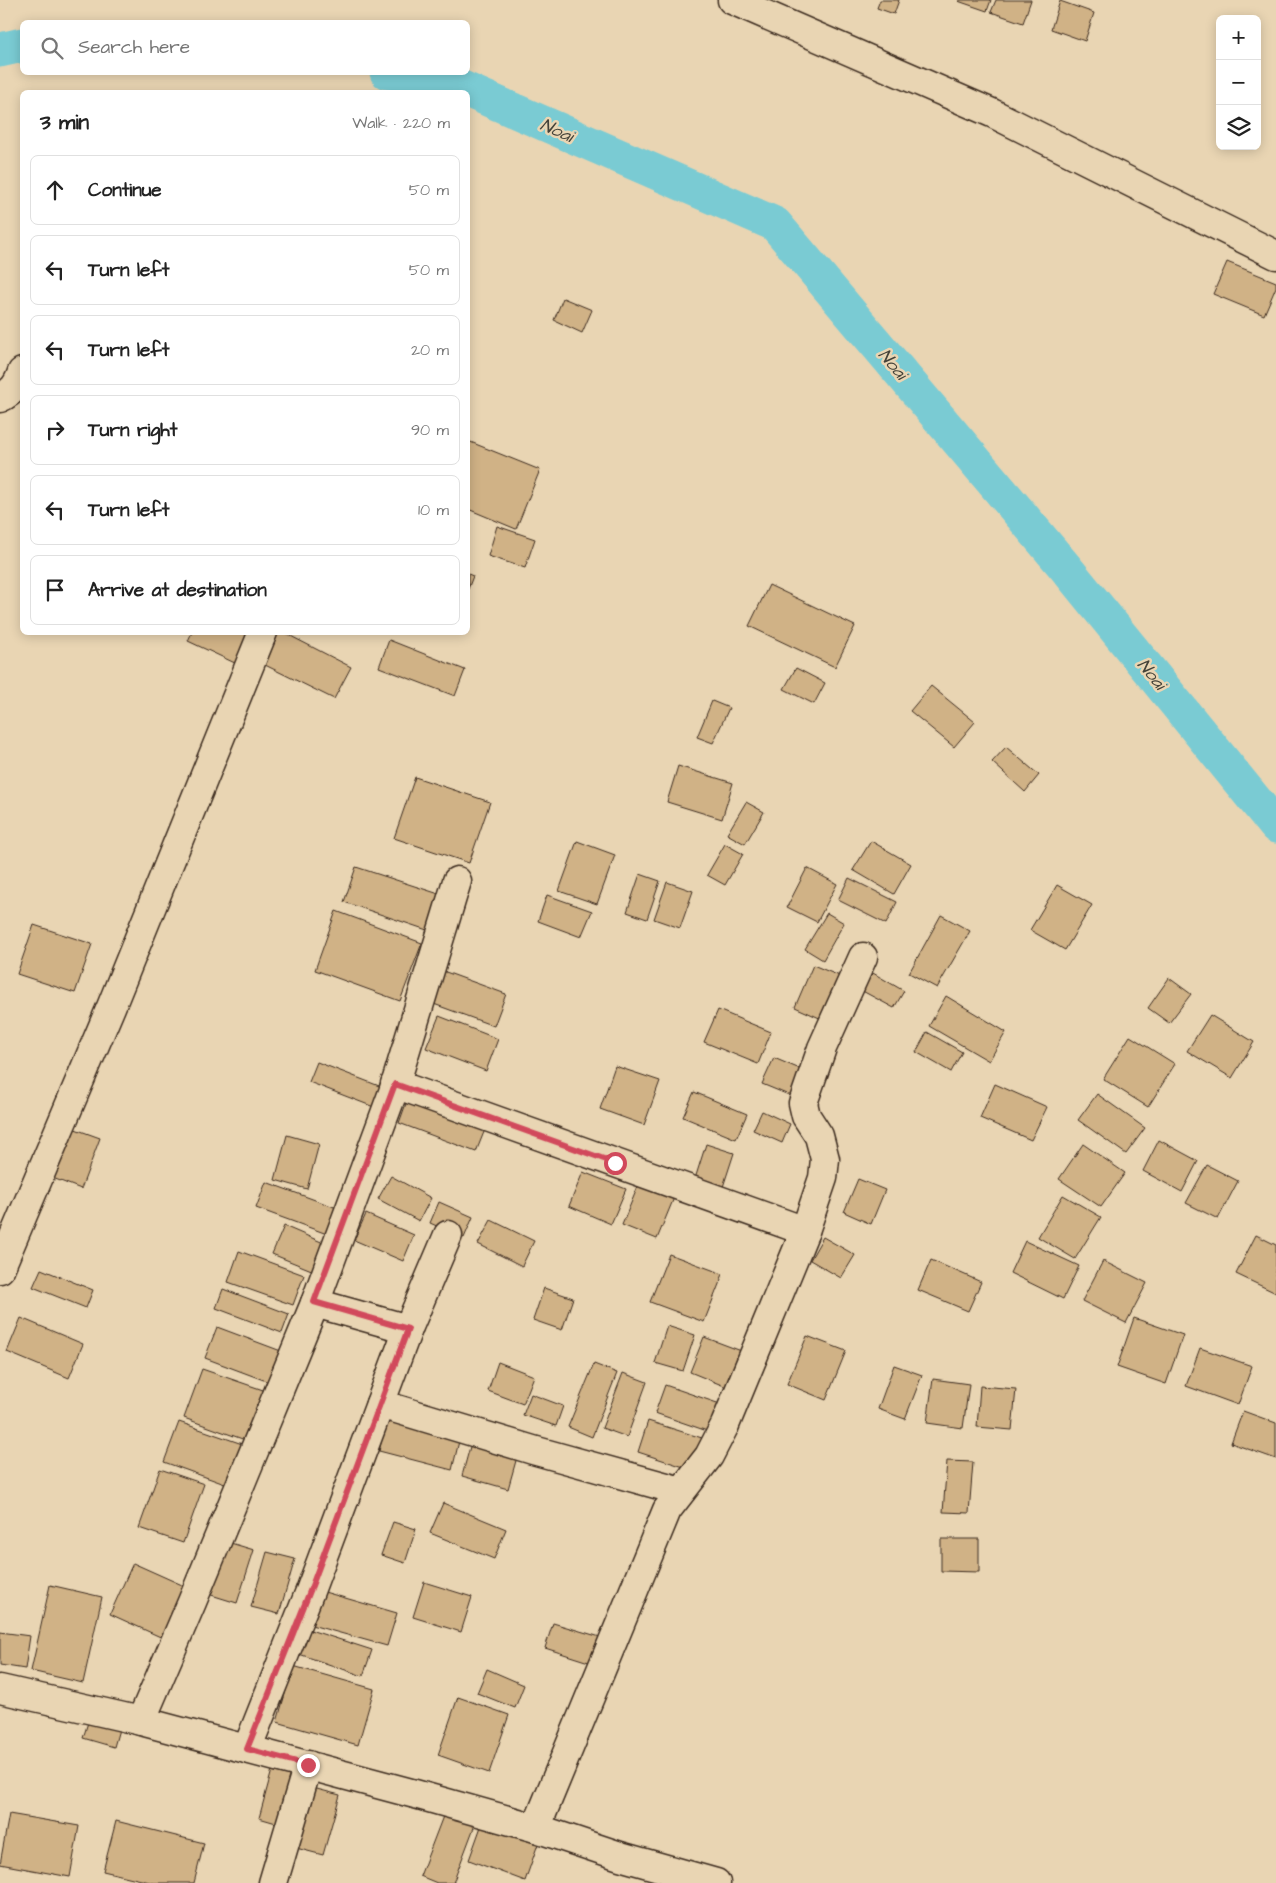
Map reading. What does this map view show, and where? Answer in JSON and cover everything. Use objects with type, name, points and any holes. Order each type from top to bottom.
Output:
[{"type":"street","points":[[732,0],[992,113],[1276,255]]},
{"type":"street","points":[[0,398],[18,385],[20,378]]},
{"type":"street","points":[[0,1268],[111,1007],[262,635]]},
{"type":"street","points":[[141,1721],[192,1602],[314,1302],[395,1084],[457,881]]},
{"type":"street","points":[[536,1828],[667,1510],[708,1456],[725,1424],[805,1232],[823,1178],[826,1159],[819,1136],[806,1116],[803,1103],[822,1048],[862,957]]},
{"type":"street","points":[[395,1084],[805,1232]]},
{"type":"street","points":[[247,1749],[310,1591],[408,1329],[448,1235]]},
{"type":"street","points":[[314,1302],[408,1329]]},
{"type":"street","points":[[380,1404],[533,1450],[681,1491]]},
{"type":"street","points":[[0,1689],[141,1721],[416,1794],[536,1828],[620,1856],[716,1883]]},
{"type":"street","points":[[273,1883],[308,1765]]},
{"type":"building","points":[[880,0],[899,0],[894,14],[877,8]]},
{"type":"building","points":[[959,0],[991,0],[987,11]]},
{"type":"building","points":[[996,0],[1031,0],[1023,23],[991,12]]},
{"type":"building","points":[[1060,1],[1094,13],[1085,41],[1051,29]]},
{"type":"building","points":[[1227,262],[1276,282],[1276,287],[1264,315],[1213,294]]},
{"type":"building","points":[[563,298],[592,310],[582,333],[554,320]]},
{"type":"building","points":[[470,442],[540,470],[516,529],[470,510]]},
{"type":"building","points":[[497,526],[535,539],[525,568],[488,556]]},
{"type":"building","points":[[769,585],[855,626],[835,667],[749,626]]},
{"type":"building","points":[[191,635],[251,635],[237,664],[188,641]]},
{"type":"building","points":[[272,635],[289,635],[351,667],[334,699],[259,662]]},
{"type":"building","points":[[389,640],[465,670],[455,696],[379,667]]},
{"type":"building","points":[[796,668],[825,683],[814,704],[784,689]]},
{"type":"building","points":[[931,686],[975,722],[954,747],[910,711]]},
{"type":"building","points":[[712,701],[729,708],[713,743],[697,737]]},
{"type":"building","points":[[1006,747],[1039,775],[1025,792],[992,762]]},
{"type":"building","points":[[678,766],[733,783],[722,819],[667,802]]},
{"type":"building","points":[[415,777],[490,802],[469,863],[394,838]]},
{"type":"building","points":[[746,802],[764,812],[745,844],[727,834]]},
{"type":"building","points":[[577,841],[615,855],[597,904],[559,891]]},
{"type":"building","points":[[871,841],[911,864],[894,894],[853,870]]},
{"type":"building","points":[[725,844],[743,854],[725,885],[707,875]]},
{"type":"building","points":[[356,867],[439,894],[427,930],[344,902]]},
{"type":"building","points":[[807,868],[837,884],[817,922],[787,907]]},
{"type":"building","points":[[640,874],[660,881],[647,919],[627,912]]},
{"type":"building","points":[[849,878],[897,902],[886,924],[838,900]]},
{"type":"building","points":[[667,882],[693,891],[680,928],[654,919]]},
{"type":"building","points":[[1057,885],[1092,905],[1065,950],[1030,930]]},
{"type":"building","points":[[547,895],[592,911],[581,937],[538,921]]},
{"type":"building","points":[[336,911],[422,943],[400,1001],[315,970]]},
{"type":"building","points":[[827,913],[844,923],[823,960],[805,949]]},
{"type":"building","points":[[941,915],[970,931],[937,988],[909,973]]},
{"type":"building","points":[[34,925],[92,944],[75,993],[17,974]]},
{"type":"building","points":[[813,965],[842,977],[824,1020],[795,1007]]},
{"type":"building","points":[[866,969],[904,991],[894,1008],[855,987]]},
{"type":"building","points":[[443,971],[506,994],[494,1026],[431,1003]]},
{"type":"building","points":[[1169,978],[1191,994],[1169,1023],[1148,1008]]},
{"type":"building","points":[[946,996],[1006,1032],[989,1061],[929,1026]]},
{"type":"building","points":[[718,1010],[771,1032],[758,1064],[704,1042]]},
{"type":"building","points":[[1210,1015],[1254,1042],[1232,1078],[1187,1051]]},
{"type":"building","points":[[439,1016],[498,1039],[486,1071],[426,1048]]},
{"type":"building","points":[[927,1032],[962,1052],[951,1072],[916,1052]]},
{"type":"building","points":[[1130,1036],[1175,1064],[1148,1107],[1103,1079]]},
{"type":"building","points":[[774,1058],[807,1072],[796,1098],[762,1084]]},
{"type":"building","points":[[317,1062],[387,1089],[379,1109],[309,1082]]},
{"type":"building","points":[[615,1066],[660,1081],[644,1125],[600,1109]]},
{"type":"building","points":[[995,1084],[1047,1107],[1031,1140],[980,1118]]},
{"type":"building","points":[[694,1092],[747,1114],[736,1139],[683,1117]]},
{"type":"building","points":[[1097,1094],[1145,1128],[1126,1154],[1078,1120]]},
{"type":"building","points":[[408,1098],[486,1127],[476,1152],[399,1123]]},
{"type":"building","points":[[762,1111],[790,1124],[782,1143],[753,1130]]},
{"type":"building","points":[[64,1125],[100,1138],[81,1189],[45,1175]]},
{"type":"building","points":[[287,1135],[319,1144],[307,1189],[275,1180]]},
{"type":"building","points":[[1159,1140],[1198,1161],[1182,1192],[1143,1171]]},
{"type":"building","points":[[706,1144],[734,1153],[722,1190],[694,1182]]},
{"type":"building","points":[[1083,1144],[1125,1173],[1101,1207],[1059,1179]]},
{"type":"building","points":[[1207,1165],[1238,1181],[1218,1219],[1186,1203]]},
{"type":"building","points":[[583,1172],[626,1189],[611,1224],[569,1206]]},
{"type":"building","points":[[643,1174],[678,1188],[657,1239],[622,1225]]},
{"type":"building","points":[[391,1176],[431,1198],[419,1221],[378,1199]]},
{"type":"building","points":[[858,1179],[885,1190],[871,1224],[844,1212]]},
{"type":"building","points":[[266,1182],[337,1208],[327,1234],[256,1208]]},
{"type":"building","points":[[1063,1195],[1101,1217],[1075,1259],[1038,1237]]},
{"type":"building","points":[[439,1202],[473,1217],[464,1238],[430,1223]]},
{"type":"building","points":[[366,1214],[414,1235],[403,1261],[354,1240]]},
{"type":"building","points":[[491,1220],[534,1241],[522,1266],[478,1244]]},
{"type":"building","points":[[284,1226],[326,1244],[314,1271],[272,1254]]},
{"type":"building","points":[[1256,1235],[1276,1245],[1276,1293],[1236,1274]]},
{"type":"building","points":[[823,1237],[855,1255],[841,1278],[810,1260]]},
{"type":"building","points":[[1025,1241],[1079,1266],[1063,1299],[1010,1273]]},
{"type":"building","points":[[239,1251],[304,1275],[293,1305],[228,1282]]},
{"type":"building","points":[[669,1254],[723,1274],[704,1322],[650,1302]]},
{"type":"building","points":[[931,1260],[981,1282],[968,1311],[918,1290]]},
{"type":"building","points":[[1103,1261],[1147,1283],[1126,1323],[1082,1301]]},
{"type":"building","points":[[41,1269],[93,1290],[86,1308],[33,1287]]},
{"type":"building","points":[[544,1288],[573,1298],[562,1330],[533,1320]]},
{"type":"building","points":[[223,1289],[289,1314],[282,1333],[216,1308]]},
{"type":"building","points":[[21,1318],[83,1344],[69,1378],[7,1352]]},
{"type":"building","points":[[1134,1318],[1183,1335],[1166,1384],[1117,1367]]},
{"type":"building","points":[[667,1326],[695,1335],[683,1371],[655,1363]]},
{"type":"building","points":[[217,1327],[281,1351],[269,1382],[205,1358]]},
{"type":"building","points":[[807,1336],[846,1351],[826,1400],[787,1384]]},
{"type":"building","points":[[704,1337],[744,1352],[729,1388],[690,1372]]},
{"type":"building","points":[[1200,1348],[1252,1366],[1238,1405],[1186,1386]]},
{"type":"building","points":[[498,1362],[534,1376],[523,1404],[488,1391]]},
{"type":"building","points":[[594,1364],[617,1373],[592,1437],[568,1427]]},
{"type":"building","points":[[894,1365],[922,1375],[905,1419],[878,1409]]},
{"type":"building","points":[[202,1369],[266,1391],[248,1441],[184,1418]]},
{"type":"building","points":[[623,1373],[647,1382],[627,1437],[602,1428]]},
{"type":"building","points":[[933,1379],[969,1384],[963,1428],[927,1423]]},
{"type":"building","points":[[665,1385],[723,1405],[713,1433],[655,1413]]},
{"type":"building","points":[[980,1386],[1016,1389],[1012,1430],[977,1427]]},
{"type":"building","points":[[531,1394],[563,1406],[556,1426],[523,1415]]},
{"type":"building","points":[[1243,1411],[1276,1423],[1276,1459],[1231,1443]]},
{"type":"building","points":[[387,1419],[460,1437],[452,1470],[379,1451]]},
{"type":"building","points":[[648,1421],[702,1438],[693,1470],[638,1452]]},
{"type":"building","points":[[179,1422],[248,1446],[233,1487],[164,1462]]},
{"type":"building","points":[[471,1443],[517,1457],[508,1489],[462,1476]]},
{"type":"building","points":[[947,1461],[973,1462],[969,1513],[943,1512]]},
{"type":"building","points":[[160,1469],[204,1484],[183,1543],[139,1528]]},
{"type":"building","points":[[443,1503],[506,1529],[494,1559],[430,1533]]},
{"type":"building","points":[[393,1522],[416,1529],[405,1563],[381,1555]]},
{"type":"building","points":[[941,1539],[979,1539],[979,1572],[941,1571]]},
{"type":"building","points":[[224,1541],[254,1550],[237,1603],[208,1594]]},
{"type":"building","points":[[267,1552],[295,1559],[279,1614],[251,1607]]},
{"type":"building","points":[[133,1563],[191,1589],[167,1640],[110,1614]]},
{"type":"building","points":[[424,1582],[472,1597],[461,1632],[413,1617]]},
{"type":"building","points":[[50,1585],[102,1597],[83,1683],[31,1671]]},
{"type":"building","points":[[314,1589],[397,1613],[387,1646],[304,1623]]},
{"type":"building","points":[[553,1623],[607,1639],[598,1665],[545,1648]]},
{"type":"building","points":[[307,1629],[372,1650],[363,1676],[299,1654]]},
{"type":"building","points":[[0,1632],[30,1636],[25,1669],[0,1665]]},
{"type":"building","points":[[293,1666],[374,1689],[358,1745],[277,1722]]},
{"type":"building","points":[[487,1669],[524,1685],[515,1708],[477,1693]]},
{"type":"building","points":[[458,1697],[509,1715],[489,1773],[438,1755]]},
{"type":"building","points":[[91,1713],[121,1722],[114,1747],[83,1738]]},
{"type":"building","points":[[275,1759],[299,1765],[283,1825],[259,1818]]},
{"type":"building","points":[[309,1787],[340,1795],[323,1855],[292,1847]]},
{"type":"building","points":[[445,1811],[476,1822],[453,1883],[437,1883],[420,1876]]},
{"type":"building","points":[[9,1814],[79,1826],[70,1877],[0,1864]]},
{"type":"building","points":[[116,1821],[204,1843],[194,1883],[154,1883],[103,1871]]},
{"type":"building","points":[[483,1821],[539,1841],[525,1881],[469,1860]]},
{"type":"waterway","name":"Noai","points":[[0,50],[20,45]]},
{"type":"waterway","name":"Noai","points":[[408,75],[444,80],[467,90]]},
{"type":"waterway","name":"Noai","points":[[470,91],[775,224],[1065,567],[1276,826]]},
{"type":"route","points":[[308,1765],[247,1749],[310,1591],[408,1329],[314,1302],[395,1084],[615,1163]]}]
